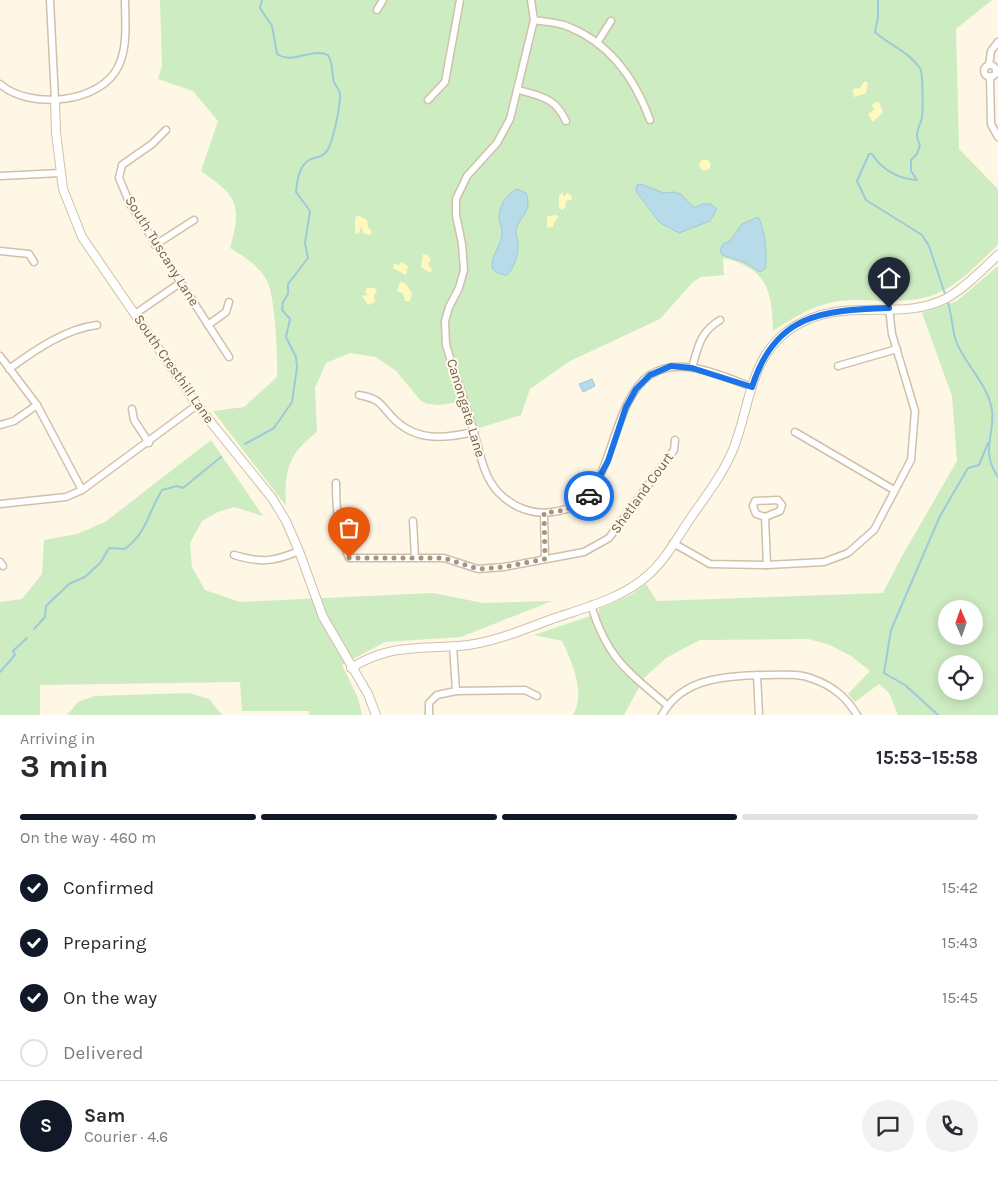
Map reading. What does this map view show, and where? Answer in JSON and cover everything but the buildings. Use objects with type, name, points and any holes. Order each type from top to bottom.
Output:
[{"type":"street","name":"South Cresthill Lane","points":[[50,0],[60,173],[67,202],[82,237],[197,405],[272,498],[286,521],[324,617],[351,668],[368,694],[376,715]]},
{"type":"street","points":[[0,84],[10,93],[30,99],[55,100],[80,96],[104,84],[119,66],[125,47],[125,0]]},
{"type":"street","points":[[378,10],[383,0]]},
{"type":"street","points":[[428,100],[445,82],[460,0]]},
{"type":"street","name":"Canongate Lane","points":[[531,0],[534,20],[519,90],[510,119],[497,143],[467,176],[456,198],[456,215],[462,244],[464,270],[459,288],[449,307],[445,332],[446,345],[486,471],[497,491],[515,507],[544,513],[566,510],[587,499],[608,461],[626,407],[636,389],[650,375],[671,366],[692,368],[752,387]]},
{"type":"street","points":[[534,20],[568,26],[597,42],[622,65],[641,94],[650,120]]},
{"type":"street","points":[[597,42],[611,21]]},
{"type":"street","points":[[998,42],[991,51],[989,65],[984,71],[990,76],[991,124],[998,137]]},
{"type":"street","points":[[989,65],[994,66],[997,70],[995,74],[990,76]]},
{"type":"street","points":[[519,90],[547,98],[560,108],[566,121]]},
{"type":"street","name":"South Tuscany Lane","points":[[166,130],[152,144],[122,164],[119,178],[130,204],[229,357]]},
{"type":"street","points":[[0,176],[60,173]]},
{"type":"street","points":[[155,244],[194,220]]},
{"type":"street","points":[[0,251],[29,254],[34,262]]},
{"type":"street","points":[[351,668],[367,658],[389,650],[484,642],[591,605],[625,591],[646,577],[674,544],[726,465],[738,437],[758,368],[770,347],[780,337],[802,322],[826,312],[841,309],[921,306],[946,298],[970,281],[998,255]]},
{"type":"street","points":[[135,314],[180,284]]},
{"type":"street","points":[[208,325],[226,312],[228,302]]},
{"type":"street","points":[[674,544],[710,564],[767,565],[824,562],[848,552],[874,530],[911,460],[915,412],[892,334],[889,308]]},
{"type":"street","points":[[692,368],[700,340],[709,327],[720,320]]},
{"type":"street","points":[[9,369],[34,350],[82,327],[97,325]]},
{"type":"street","points":[[838,366],[897,349]]},
{"type":"street","points":[[0,356],[37,405],[82,490]]},
{"type":"street","points":[[359,395],[377,399],[396,421],[409,431],[424,436],[442,438],[474,432]]},
{"type":"street","points":[[0,425],[14,421],[37,405]]},
{"type":"street","points":[[0,504],[57,498],[82,490],[149,443],[197,405]]},
{"type":"street","points":[[132,409],[134,420],[149,443]]},
{"type":"street","points":[[795,432],[894,490]]},
{"type":"street","name":"Shetland Court","points":[[336,482],[336,516],[341,540],[349,558],[360,560],[444,558],[478,569],[504,567],[584,552],[609,538],[674,450],[675,440]]},
{"type":"street","points":[[588,481],[595,487]]},
{"type":"street","points":[[544,513],[545,559]]},
{"type":"street","points":[[765,517],[767,565]]},
{"type":"street","points":[[413,521],[416,558]]},
{"type":"street","points":[[234,555],[254,561],[278,560],[299,551]]},
{"type":"street","points":[[591,605],[599,633],[616,660],[667,705]]},
{"type":"street","points":[[453,646],[456,691]]},
{"type":"street","points":[[757,675],[759,715]]},
{"type":"street","points":[[662,715],[667,705],[701,682],[726,677],[757,675],[796,675],[811,678],[838,692],[848,700],[857,715]]},
{"type":"street","points":[[429,715],[429,703],[437,695],[456,691],[525,690],[537,696]]},
{"type":"green space","points":[[160,0],[992,0],[956,29],[959,149],[998,189],[998,245],[963,278],[938,293],[914,300],[851,300],[821,305],[804,312],[773,331],[771,304],[764,283],[749,268],[738,262],[723,258],[724,275],[701,277],[693,282],[660,319],[570,361],[530,389],[521,415],[479,428],[458,402],[440,405],[421,401],[396,371],[376,357],[350,353],[326,363],[315,388],[317,432],[300,448],[290,464],[286,483],[286,506],[213,411],[244,407],[277,377],[274,313],[270,288],[260,270],[230,248],[236,220],[234,202],[222,187],[201,171],[218,121],[193,91],[158,79],[162,66]]},
{"type":"green space","points":[[998,266],[998,715],[898,715],[889,693],[879,684],[855,702],[848,694],[870,671],[851,656],[830,645],[808,639],[700,640],[666,658],[644,678],[624,715],[573,715],[577,706],[578,687],[570,658],[562,641],[534,635],[599,613],[599,609],[631,595],[646,584],[657,601],[883,593],[902,556],[957,461],[952,396],[922,313],[957,301]]},
{"type":"green space","points":[[211,440],[263,516],[234,507],[218,512],[202,521],[190,543],[192,567],[205,590],[240,602],[433,593],[483,603],[552,601],[461,637],[385,642],[342,665],[358,698],[362,715],[309,715],[309,711],[242,711],[240,682],[40,685],[40,715],[0,715],[0,602],[22,599],[42,574],[44,540],[77,534],[105,522]]},
{"type":"green space","points":[[189,693],[209,699],[222,715],[67,715],[78,702],[94,696]]},
{"type":"sand","points":[[865,81],[868,83],[866,93],[854,97],[853,89],[860,88]]},
{"type":"sand","points":[[875,102],[879,102],[883,112],[873,122],[868,114],[874,110],[872,105]]},
{"type":"sand","points":[[705,159],[711,165],[705,171],[699,165]]},
{"type":"sand","points":[[562,192],[564,197],[567,193],[572,196],[571,200],[566,201],[565,208],[562,210],[559,207],[559,196]]},
{"type":"sand","points":[[357,215],[367,220],[368,227],[372,232],[370,235],[363,233],[361,226],[359,234],[355,233]]},
{"type":"sand","points":[[557,215],[558,218],[554,222],[553,227],[547,228],[547,216]]},
{"type":"sand","points":[[423,254],[431,259],[428,264],[432,270],[430,273],[421,267]]},
{"type":"sand","points":[[401,262],[408,266],[406,275],[393,268],[394,264],[399,265]]},
{"type":"sand","points":[[400,282],[405,283],[412,293],[410,301],[405,301],[403,293],[397,291]]},
{"type":"sand","points":[[367,288],[375,288],[377,291],[374,295],[375,302],[368,305],[362,296],[368,295],[365,292]]},
{"type":"water","points":[[641,184],[664,193],[674,192],[681,194],[694,208],[702,204],[711,204],[717,209],[710,221],[679,233],[659,222],[636,191],[637,185]]},
{"type":"water","points":[[517,189],[526,193],[528,205],[516,230],[518,246],[516,260],[507,275],[503,275],[492,268],[493,259],[502,234],[499,213],[504,201]]},
{"type":"water","points":[[758,217],[764,235],[766,250],[765,269],[760,272],[744,262],[722,255],[720,250],[723,244],[730,241],[742,224]]},
{"type":"water","points":[[592,379],[595,386],[583,392],[579,384]]},
{"type":"waterway","points":[[245,444],[274,428],[292,402],[297,367],[296,357],[286,337],[290,319],[282,310],[283,302],[288,294],[288,284],[308,258],[305,243],[310,211],[296,192],[297,183],[303,166],[309,160],[322,155],[329,148],[336,125],[340,95],[334,82],[328,55],[315,53],[290,58],[277,54],[272,26],[260,8],[262,0]]},
{"type":"waterway","points":[[878,0],[878,17],[875,32],[910,57],[921,71],[922,113],[917,134],[920,145],[917,154],[911,160],[911,171],[917,180],[897,176],[881,165],[872,154],[869,154],[857,181],[866,200],[922,235],[929,246],[945,294]]},
{"type":"waterway","points":[[948,303],[956,341],[990,401],[992,419],[989,451],[993,468],[998,477]]},
{"type":"waterway","points":[[938,715],[905,685],[884,673],[891,630],[940,516],[968,468],[979,465],[988,443]]},
{"type":"waterway","points":[[34,629],[45,617],[46,606],[69,584],[85,577],[101,562],[109,548],[125,549],[132,543],[143,529],[162,490],[177,486],[183,488],[221,457]]},
{"type":"waterway","points":[[0,672],[15,655],[13,651],[27,638]]},
{"type":"way so far","points":[[349,558],[360,560],[444,558],[478,569],[504,567],[545,559],[544,513],[566,510],[587,499],[589,496]]},
{"type":"route","points":[[589,496],[608,461],[626,407],[636,389],[650,375],[671,366],[692,368],[752,387],[763,357],[770,347],[789,329],[812,316],[826,312],[841,309],[889,308]]}]
